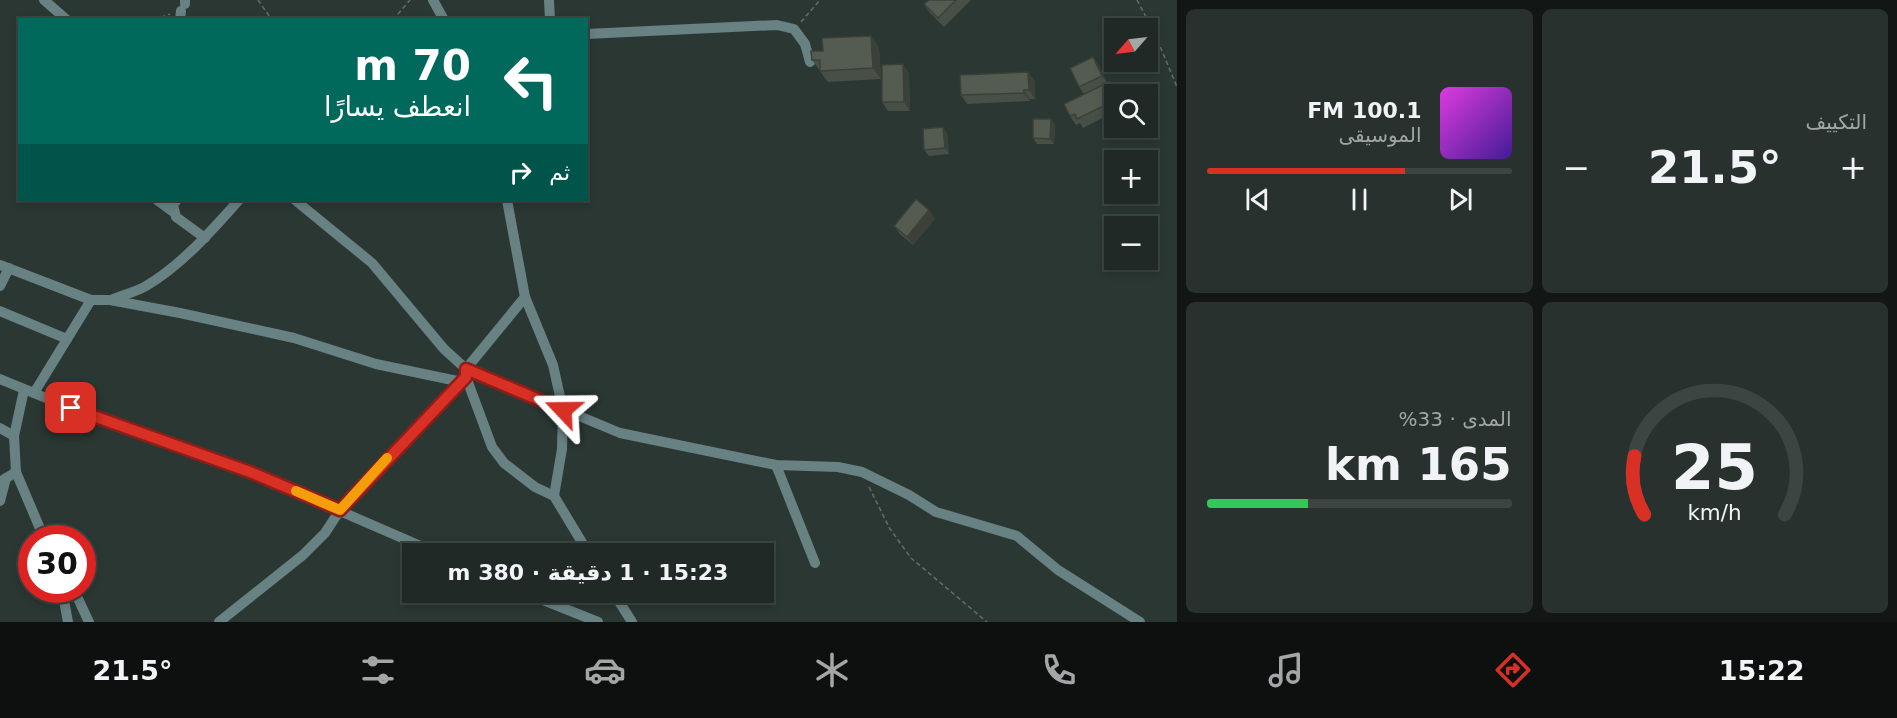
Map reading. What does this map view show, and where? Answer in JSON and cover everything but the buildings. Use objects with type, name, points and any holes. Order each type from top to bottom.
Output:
[{"type":"street","points":[[44,0],[65,18]]},
{"type":"street","points":[[433,0],[443,18]]},
{"type":"street","points":[[549,0],[550,18]]},
{"type":"street","points":[[588,34],[777,25],[794,29],[805,44],[810,62]]},
{"type":"street","points":[[158,201],[205,238]]},
{"type":"street","points":[[172,211],[177,201]]},
{"type":"street","points":[[110,300],[145,287],[205,238],[237,201]]},
{"type":"street","points":[[296,201],[372,262],[465,376],[492,447],[504,463],[527,481],[554,496],[582,543]]},
{"type":"street","points":[[507,201],[525,297],[553,365],[563,410],[562,449],[554,496]]},
{"type":"street","points":[[0,286],[4,267],[91,300],[110,300],[294,338],[376,364],[465,376],[563,410],[620,433],[776,465],[838,467],[862,472],[909,495],[936,512],[1017,536],[1058,570],[1140,622]]},
{"type":"street","points":[[219,622],[303,555],[325,533],[340,510],[465,376],[525,297]]},
{"type":"street","points":[[0,501],[7,478],[14,436],[29,392],[67,339],[91,300]]},
{"type":"street","points":[[0,311],[67,339]]},
{"type":"street","points":[[0,379],[107,423],[250,472],[414,543]]},
{"type":"street","points":[[0,428],[14,436]]},
{"type":"street","points":[[776,465],[814,563]]},
{"type":"street","points":[[7,478],[36,525]]},
{"type":"street","points":[[64,603],[68,622]]},
{"type":"street","points":[[80,603],[89,622]]},
{"type":"street","points":[[551,603],[598,622]]},
{"type":"street","points":[[620,603],[632,622]]},
{"type":"path","points":[[258,0],[271,18]]},
{"type":"path","points":[[395,18],[410,0]]},
{"type":"path","points":[[794,29],[820,0]]},
{"type":"path","points":[[1137,0],[1155,34],[1177,87]]},
{"type":"path","points":[[862,472],[890,529],[911,558],[987,622]]},
{"type":"slow traffic","points":[[296,491],[340,510],[387,458]]},
{"type":"route","points":[[71,408],[107,423],[250,472],[340,510],[466,377],[466,369],[563,410]]}]
